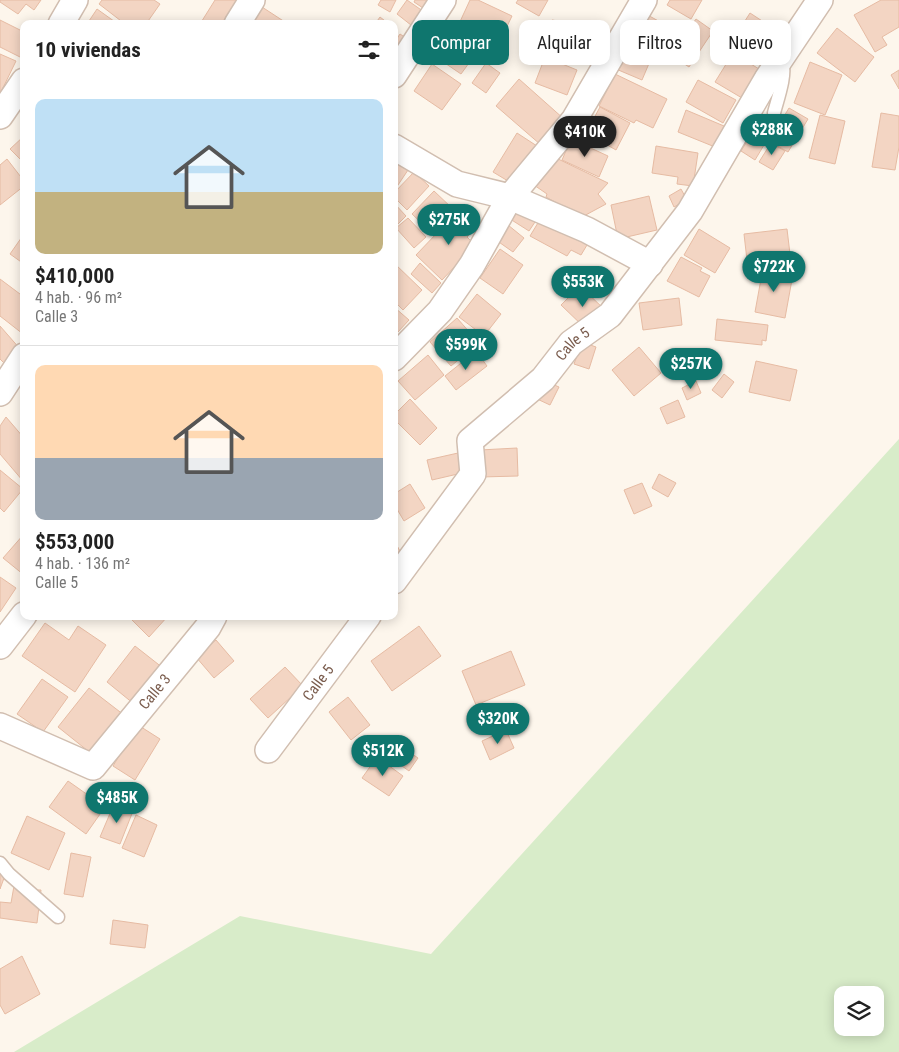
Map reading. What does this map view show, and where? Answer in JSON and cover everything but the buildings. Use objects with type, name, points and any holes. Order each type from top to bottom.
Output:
[{"type":"street","points":[[62,20],[75,0]]},
{"type":"street","points":[[240,20],[252,0]]},
{"type":"street","points":[[398,69],[443,0]]},
{"type":"street","points":[[398,354],[440,312],[472,264],[510,197],[574,120],[644,0]]},
{"type":"street","name":"Calle 5","points":[[791,43],[820,0]]},
{"type":"street","name":"Calle 5","points":[[398,576],[473,474],[470,441],[543,378],[572,344],[610,315],[690,211],[776,65]]},
{"type":"street","points":[[0,116],[20,87]]},
{"type":"street","points":[[398,149],[457,184],[510,197],[587,230],[650,264]]},
{"type":"street","points":[[0,393],[20,362]]},
{"type":"street","points":[[0,646],[20,620]]},
{"type":"street","name":"Calle 3","points":[[0,726],[93,767],[212,620]]},
{"type":"street","name":"Calle 5","points":[[268,750],[365,620]]},
{"type":"lane","points":[[774,113],[783,65]]},
{"type":"lane","points":[[0,863],[9,874],[58,917]]},
{"type":"green space","points":[[899,439],[899,1052],[14,1052],[240,916],[431,954]]}]
